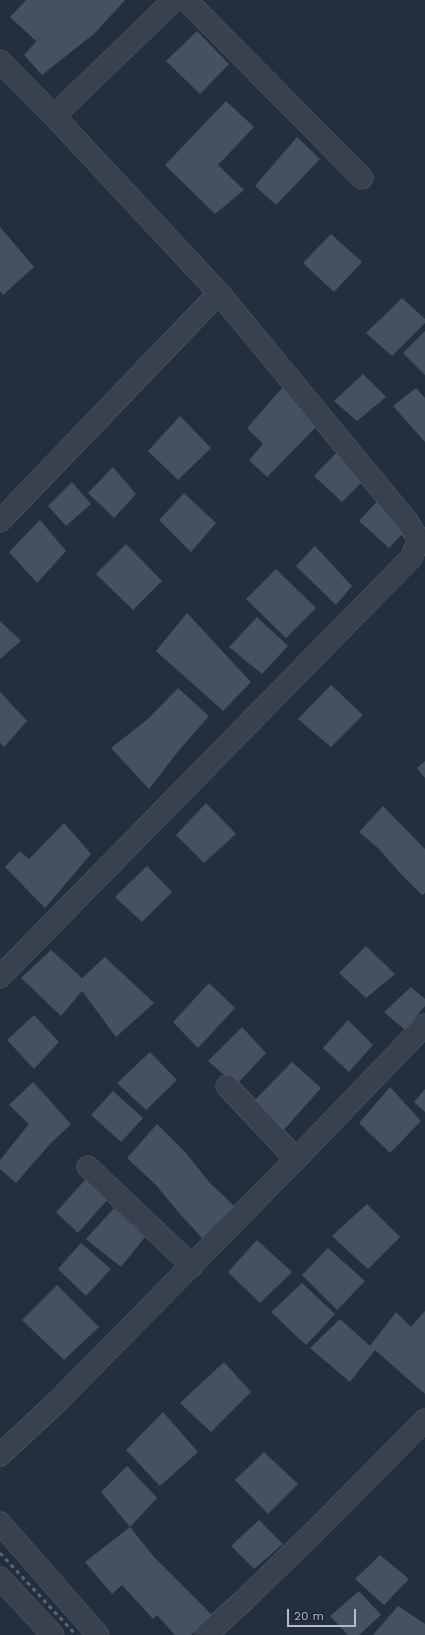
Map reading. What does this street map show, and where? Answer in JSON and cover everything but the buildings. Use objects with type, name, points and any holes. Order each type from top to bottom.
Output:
[{"type":"street","points":[[54,116],[174,0]]},
{"type":"street","points":[[186,0],[362,178]]},
{"type":"street","points":[[0,977],[411,558],[419,540],[407,521],[219,293],[54,116],[4,72]]},
{"type":"street","points":[[0,521],[219,293]]},
{"type":"street","points":[[0,1455],[58,1401],[192,1266],[425,1025]]},
{"type":"street","points":[[227,1086],[296,1159]]},
{"type":"street","points":[[88,1167],[192,1266]]},
{"type":"street","points":[[206,1635],[317,1529],[425,1420]]},
{"type":"street","points":[[0,1523],[98,1635]]},
{"type":"street","points":[[0,1578],[54,1635]]},
{"type":"railway","points":[[0,1553],[76,1635]]}]
